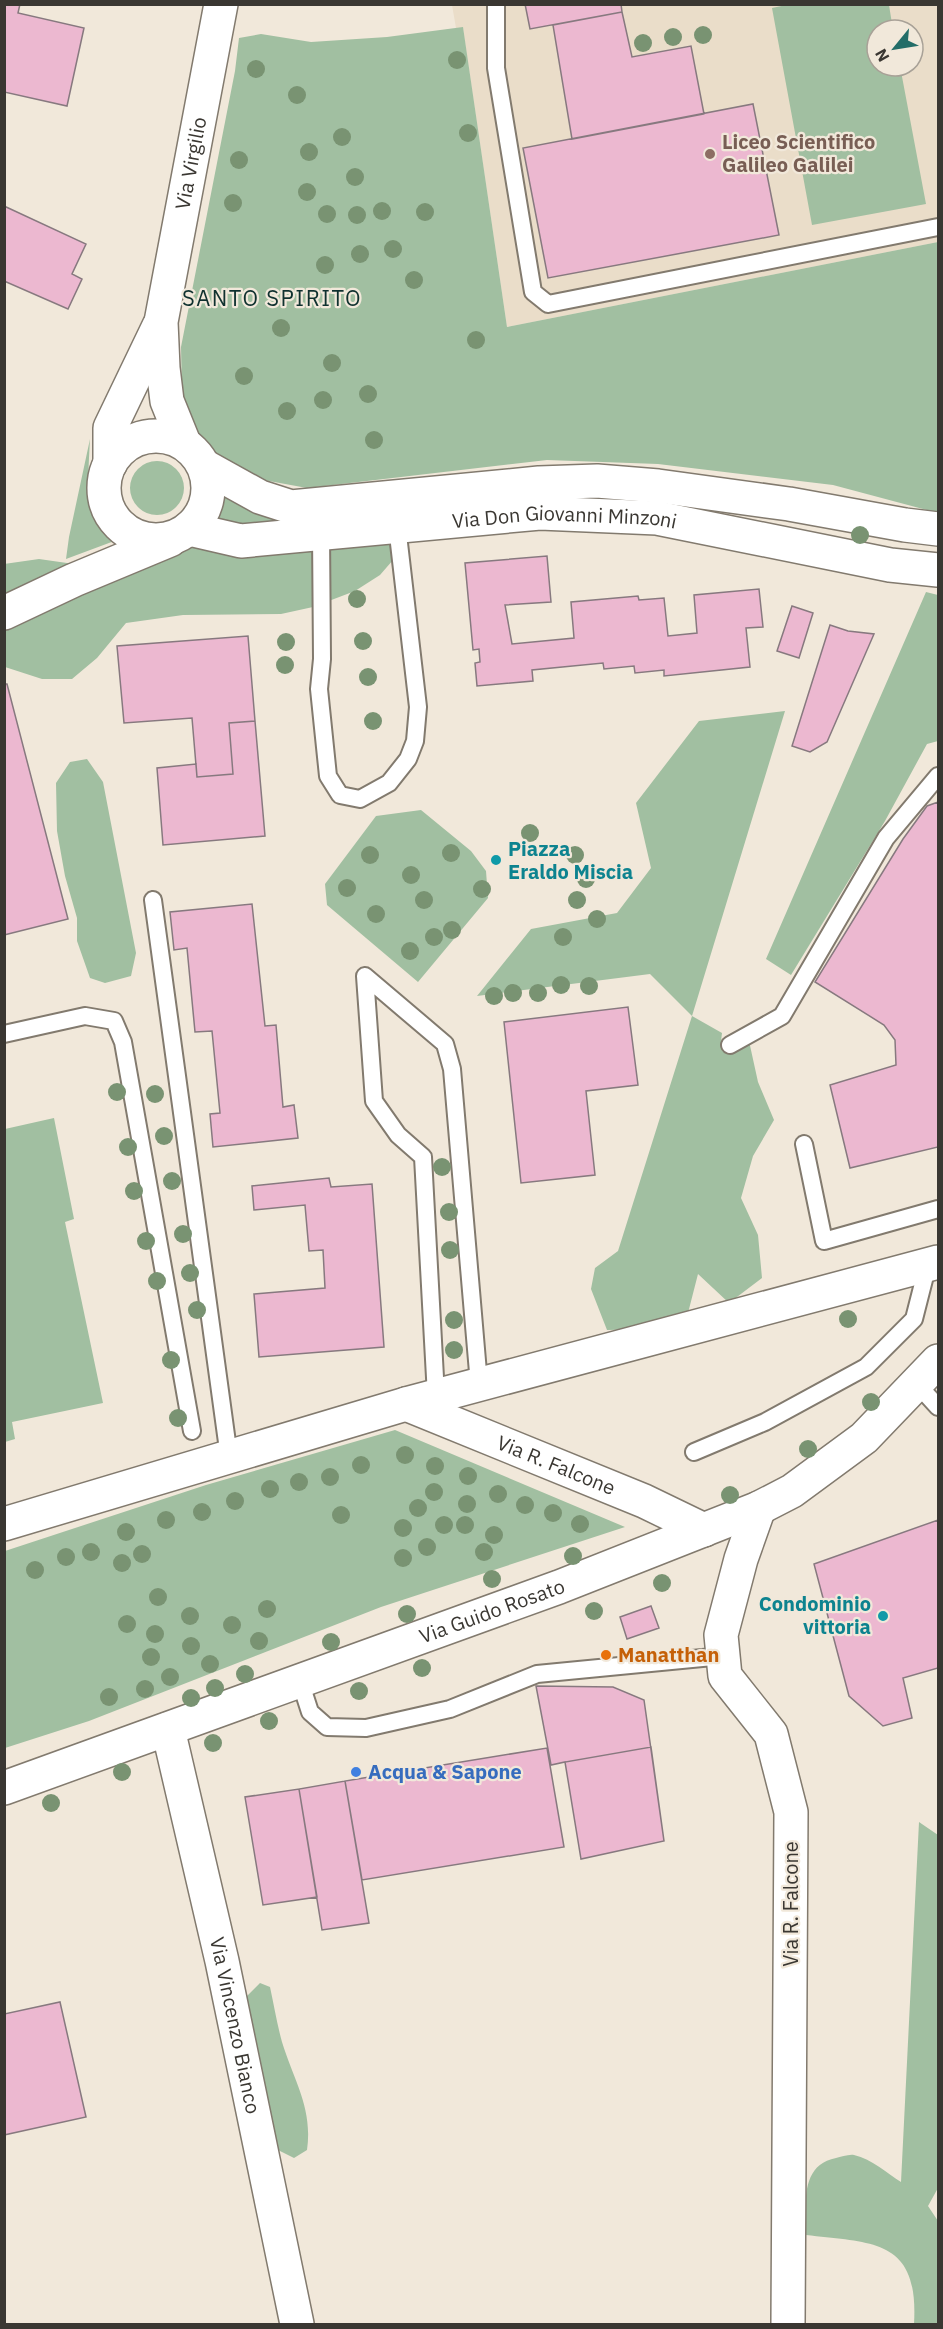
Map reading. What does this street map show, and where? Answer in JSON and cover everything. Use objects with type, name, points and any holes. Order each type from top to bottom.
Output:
[{"type":"street","name":"Via Virgilio","points":[[194,455],[167,401],[161,322],[221,4]]},
{"type":"street","name":"Via Virgilio","points":[[110,464],[110,428],[161,322]]},
{"type":"street","name":"Via Don Giovanni Minzoni","points":[[939,529],[767,501],[597,480],[539,483],[291,507],[260,497],[168,437],[150,436],[134,440],[120,450],[110,464],[104,481],[105,499],[112,516],[123,529],[140,538],[157,541],[182,533],[241,541],[540,513],[657,518],[890,565],[939,570]]},
{"type":"street","points":[[4,613],[182,533],[201,517],[207,501],[209,483],[194,455]]},
{"type":"street","points":[[4,1524],[421,1400],[933,1263]]},
{"type":"street","name":"Via Guido Rosato","points":[[4,1788],[559,1587],[759,1508],[792,1491],[864,1438],[931,1384]]},
{"type":"street","name":"Via R. Falcone","points":[[421,1400],[704,1530]]},
{"type":"street","name":"Via R. Falcone","points":[[759,1508],[741,1559],[721,1635],[725,1676],[771,1734],[791,1812],[788,2325]]},
{"type":"street","name":"Via Vincenzo Bianco","points":[[168,1729],[222,1962],[297,2325]]},
{"type":"lane","points":[[496,4],[496,68],[533,292],[548,304],[939,227]]},
{"type":"lane","points":[[321,533],[322,659],[320,689],[328,776],[340,795],[360,799],[389,783],[408,759],[415,741],[418,707],[397,526]]},
{"type":"lane","points":[[730,1045],[782,1016],[886,838],[939,776]]},
{"type":"lane","points":[[153,900],[229,1457]]},
{"type":"lane","points":[[421,1400],[423,1157],[398,1135],[374,1101],[365,976],[444,1044],[452,1069],[479,1384]]},
{"type":"lane","points":[[4,1034],[85,1016],[114,1021],[123,1042],[192,1431]]},
{"type":"lane","points":[[804,1144],[824,1241],[939,1209]]},
{"type":"lane","points":[[694,1452],[765,1422],[866,1367],[914,1319],[933,1263]]},
{"type":"lane","points":[[300,1681],[309,1712],[327,1727],[366,1728],[450,1709],[537,1674],[723,1656]]},
{"type":"shaded area","name":"Liceo Scientifico Galileo Galilei","points":[[452,5],[938,5],[938,242],[507,327],[463,28],[456,28]]},
{"type":"green space","points":[[791,4],[889,5],[891,18],[865,18],[865,78],[902,78],[926,204],[812,225],[772,8]]},
{"type":"green space","points":[[463,27],[507,327],[938,242],[938,513],[833,485],[658,464],[547,460],[307,488],[242,476],[200,440],[182,395],[181,347],[235,71],[239,38],[261,34],[311,42],[387,37]]},
{"type":"green space","points":[[90,439],[89,482],[93,506],[106,529],[117,540],[66,559],[69,537]]},
{"type":"green space","points":[[152,461],[162,461],[172,465],[180,473],[184,488],[180,503],[172,511],[162,515],[152,515],[142,511],[134,503],[130,493],[130,483],[134,473],[142,465]]},
{"type":"green space","points":[[223,495],[300,521],[207,530]]},
{"type":"green space","points":[[399,533],[393,560],[380,575],[355,591],[313,607],[281,614],[183,615],[126,623],[97,658],[72,679],[42,679],[5,667],[4,564],[39,559],[81,565],[188,538]]},
{"type":"green space","points":[[926,592],[938,595],[938,741],[927,744],[885,821],[791,975],[766,959]]},
{"type":"green space","points":[[785,711],[692,1016],[650,974],[477,996],[531,929],[617,913],[651,868],[636,803],[699,721]]},
{"type":"green space","points":[[87,759],[103,782],[136,953],[131,976],[105,983],[90,978],[77,941],[77,918],[65,876],[57,831],[56,783],[70,762]]},
{"type":"green space","points":[[421,810],[471,851],[486,871],[488,898],[418,982],[327,905],[325,884],[376,816]]},
{"type":"green space","points":[[692,1016],[722,1033],[721,1041],[749,1041],[758,1082],[774,1120],[753,1156],[741,1198],[758,1235],[762,1278],[729,1303],[698,1274],[688,1313],[650,1329],[607,1330],[591,1289],[595,1268],[618,1251]]},
{"type":"green space","points":[[54,1118],[74,1219],[65,1222],[103,1403],[12,1422],[15,1439],[5,1442],[5,1129]]},
{"type":"green space","points":[[395,1430],[625,1527],[381,1607],[89,1721],[5,1748],[5,1551],[206,1485]]},
{"type":"green space","points":[[919,1822],[938,1835],[938,2188],[928,2206],[938,2221],[938,2324],[914,2324],[914,2296],[909,2275],[900,2261],[887,2251],[871,2244],[852,2240],[806,2235],[807,2189],[810,2178],[824,2162],[854,2155],[873,2163],[901,2182]]},
{"type":"green space","points":[[260,1983],[270,1987],[282,2042],[305,2108],[307,2150],[294,2158],[269,2142],[245,2017],[247,1996]]},
{"type":"building","points":[[4,4],[20,4],[18,13],[84,28],[67,106],[4,92]]},
{"type":"building","points":[[525,4],[621,4],[622,12],[530,29]]},
{"type":"building","points":[[622,12],[632,57],[691,46],[704,114],[572,139],[553,25]]},
{"type":"building","points":[[753,104],[779,235],[548,278],[523,148]]},
{"type":"building","points":[[4,206],[86,244],[72,274],[82,279],[68,309],[4,281]]},
{"type":"building","points":[[547,556],[551,602],[505,605],[512,644],[574,638],[571,602],[638,596],[639,600],[664,598],[668,636],[697,633],[694,595],[759,589],[763,627],[746,628],[750,667],[664,676],[664,670],[635,673],[634,666],[604,669],[603,663],[532,670],[533,681],[477,686],[475,663],[480,662],[479,649],[473,650],[465,563]]},
{"type":"building","points":[[792,606],[813,613],[799,658],[777,651]]},
{"type":"building","points":[[830,625],[848,631],[874,634],[827,742],[810,752],[792,746]]},
{"type":"building","points":[[248,636],[255,721],[229,723],[233,774],[197,777],[192,718],[124,723],[117,646]]},
{"type":"building","points":[[4,684],[7,684],[68,919],[4,935]]},
{"type":"building","points":[[255,721],[265,836],[163,845],[157,768],[196,764],[197,777],[233,774],[229,723]]},
{"type":"building","points":[[938,802],[938,1147],[850,1168],[830,1085],[896,1065],[895,1040],[884,1025],[815,982],[903,839],[927,806]]},
{"type":"building","points":[[252,904],[265,1026],[276,1025],[283,1107],[294,1105],[298,1138],[213,1147],[210,1114],[220,1113],[212,1031],[195,1032],[187,948],[174,950],[170,912]]},
{"type":"building","points":[[628,1007],[638,1085],[586,1091],[595,1175],[521,1183],[504,1022]]},
{"type":"building","points":[[329,1178],[331,1187],[372,1184],[384,1347],[259,1357],[254,1294],[325,1288],[323,1250],[309,1251],[305,1205],[254,1210],[252,1186]]},
{"type":"building","name":"Condominio vittoria","points":[[938,1520],[938,1668],[903,1678],[912,1718],[883,1726],[849,1696],[814,1564]]},
{"type":"building","points":[[651,1606],[659,1628],[627,1639],[620,1617]]},
{"type":"building","points":[[536,1686],[613,1687],[644,1700],[664,1841],[581,1859],[565,1762],[551,1765]]},
{"type":"building","points":[[651,1747],[664,1841],[581,1859],[565,1762]]},
{"type":"building","points":[[547,1748],[564,1847],[362,1880],[345,1781]]},
{"type":"building","points":[[345,1781],[369,1923],[322,1930],[299,1789]]},
{"type":"building","points":[[299,1789],[317,1897],[263,1905],[245,1797]]},
{"type":"building","points":[[60,2002],[86,2117],[4,2135],[4,2014]]},
{"type":"place","name":"Liceo Scientifico Galileo Galilei","points":[[710,154]]},
{"type":"place","name":"Piazza Eraldo Miscia","points":[[496,860]]},
{"type":"place","name":"Condominio vittoria","points":[[883,1616]]},
{"type":"place","name":"Manatthan","points":[[606,1655]]},
{"type":"place","name":"Acqua & Sapone","points":[[356,1772]]},
{"type":"district","name":"SANTO SPIRITO","points":[[272,298]]}]
